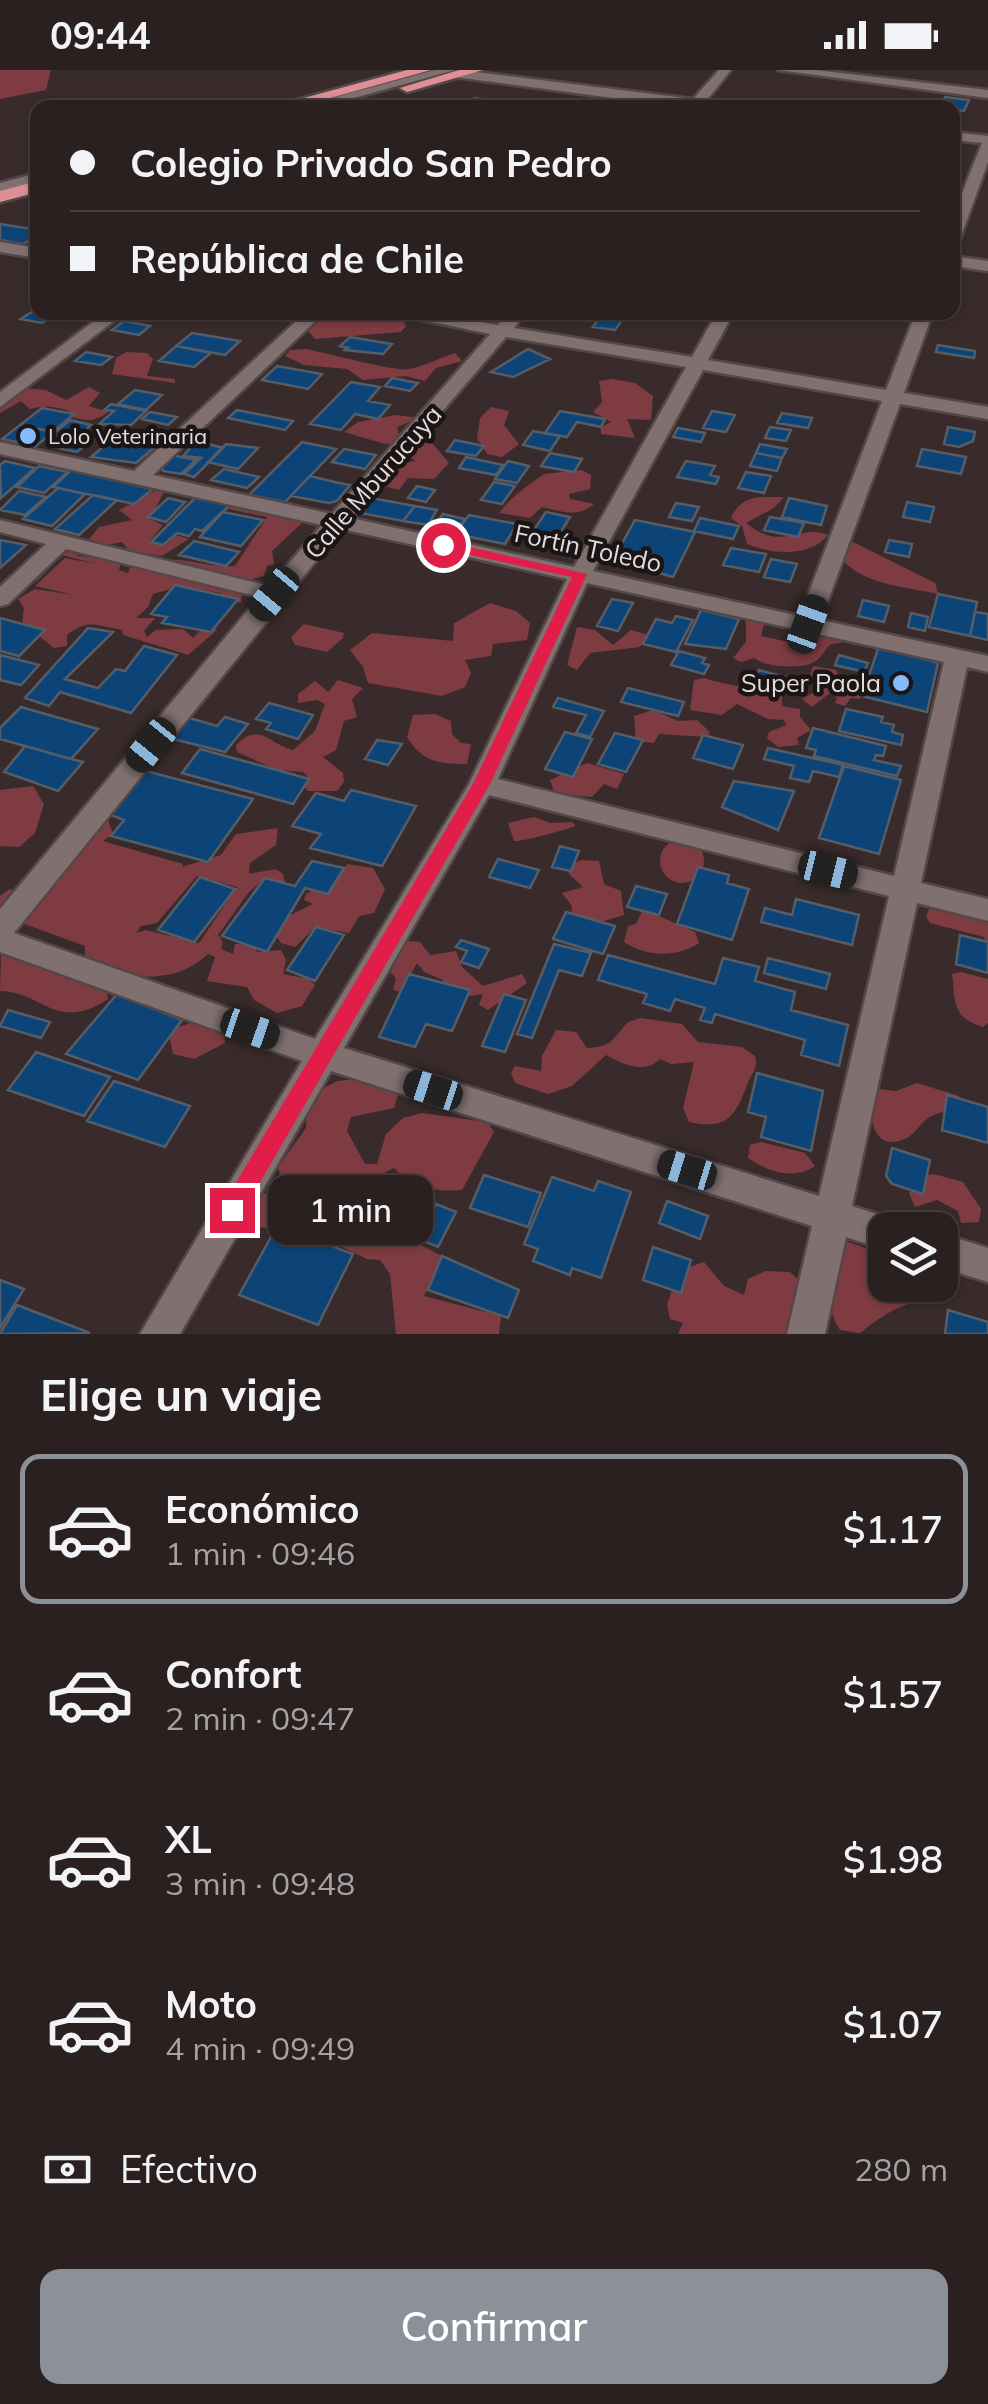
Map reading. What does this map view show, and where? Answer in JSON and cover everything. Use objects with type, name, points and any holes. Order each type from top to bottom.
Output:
[{"type":"highway","points":[[306,100],[424,70]]},
{"type":"highway","points":[[358,100],[454,72],[476,70]]},
{"type":"highway","points":[[0,179],[30,170]]},
{"type":"highway","points":[[0,197],[30,188]]},
{"type":"street","points":[[699,100],[724,70]]},
{"type":"street","points":[[784,70],[988,94]]},
{"type":"street","points":[[335,100],[454,72],[556,92],[642,100]]},
{"type":"street","points":[[960,137],[988,142],[960,217]]},
{"type":"street","points":[[0,188],[30,180]]},
{"type":"street","points":[[4,251],[30,253]]},
{"type":"street","points":[[960,262],[988,266]]},
{"type":"street","points":[[0,402],[108,320]]},
{"type":"street","points":[[138,478],[308,320]]},
{"type":"street","points":[[438,320],[988,412]]},
{"type":"street","name":"Calle Mburucuya","points":[[0,930],[274,594],[511,320]]},
{"type":"street","points":[[159,1334],[482,784],[580,574],[721,320]]},
{"type":"street","points":[[808,624],[922,320]]},
{"type":"street","name":"Fortín Toledo","points":[[0,448],[988,664]]},
{"type":"street","points":[[0,526],[274,594]]},
{"type":"street","points":[[0,599],[60,543]]},
{"type":"street","points":[[806,1334],[957,657]]},
{"type":"street","points":[[482,784],[988,910]]},
{"type":"street","points":[[0,940],[324,1055],[868,1228]]},
{"type":"street","points":[[958,1256],[988,1265]]},
{"type":"shaded area","points":[[0,70],[51,70],[46,90],[0,99]]},
{"type":"shaded area","points":[[314,320],[403,320],[406,326],[401,332],[315,339],[307,330]]},
{"type":"shaded area","points":[[306,349],[401,369],[455,353],[462,361],[436,368],[425,381],[406,376],[363,380],[347,369],[304,365],[285,356],[290,350]]},
{"type":"shaded area","points":[[126,352],[147,353],[153,359],[147,376],[175,379],[175,383],[112,374],[116,358]]},
{"type":"shaded area","points":[[599,381],[635,383],[653,396],[651,420],[627,419],[635,438],[601,434],[601,427],[611,422],[593,412],[602,402]]},
{"type":"shaded area","points":[[11,387],[46,390],[66,400],[89,387],[100,393],[89,406],[108,412],[95,419],[82,419],[58,408],[30,409],[21,401],[0,413],[0,396]]},
{"type":"shaded area","points":[[491,407],[509,411],[504,425],[519,444],[502,457],[487,454],[477,438],[480,418]]},
{"type":"shaded area","points":[[396,415],[419,418],[397,427],[401,443],[385,444],[344,432],[358,422]]},
{"type":"shaded area","points":[[413,440],[433,444],[449,463],[434,479],[408,478],[399,490],[384,486],[387,476],[378,468],[415,461],[400,448]]},
{"type":"shaded area","points":[[581,470],[591,475],[590,489],[569,494],[570,499],[594,504],[588,508],[570,513],[542,507],[530,518],[499,513],[544,474]]},
{"type":"shaded area","points":[[156,490],[165,490],[150,519],[163,525],[149,542],[164,546],[176,535],[189,539],[162,556],[130,551],[122,542],[107,545],[89,539],[99,527],[132,520],[119,510]]},
{"type":"shaded area","points":[[784,497],[774,508],[746,523],[770,536],[808,532],[828,535],[801,551],[767,550],[747,544],[742,526],[731,518],[735,510],[753,498]]},
{"type":"shaded area","points":[[231,504],[303,522],[272,551],[274,564],[267,566],[264,576],[240,582],[161,561],[235,566],[267,517],[228,509]]},
{"type":"shaded area","points":[[853,542],[935,583],[938,594],[883,583],[858,573],[838,555]]},
{"type":"shaded area","points":[[72,549],[78,556],[121,561],[119,570],[128,573],[131,565],[242,590],[241,602],[227,604],[221,593],[181,586],[153,594],[148,607],[136,618],[155,618],[144,631],[147,637],[156,630],[183,629],[193,638],[208,623],[217,630],[188,655],[123,635],[122,630],[93,625],[81,626],[67,635],[67,646],[54,648],[39,636],[21,634],[24,608],[18,599],[35,589],[74,595],[35,586],[65,558],[97,564],[62,555],[37,581],[26,581],[55,551]]},
{"type":"shaded area","points":[[490,603],[516,611],[530,623],[527,640],[493,644],[491,656],[465,660],[471,673],[465,687],[442,696],[368,683],[363,667],[350,650],[372,633],[453,641],[454,623]]},
{"type":"shaded area","points":[[746,620],[764,624],[761,636],[789,642],[807,633],[860,640],[831,644],[816,661],[802,666],[775,665],[754,658],[741,662],[733,658],[746,642]]},
{"type":"shaded area","points":[[304,624],[344,633],[343,638],[327,652],[295,645],[291,637]]},
{"type":"shaded area","points":[[577,627],[595,630],[613,645],[631,630],[648,635],[640,647],[590,653],[577,670],[567,665]]},
{"type":"shaded area","points":[[813,666],[836,670],[843,685],[849,677],[872,681],[859,699],[851,698],[845,706],[835,703],[837,698],[830,693],[812,707],[802,699],[821,688],[810,676]]},
{"type":"shaded area","points":[[704,678],[782,694],[782,706],[800,709],[800,717],[811,730],[797,738],[799,745],[778,747],[767,738],[769,732],[786,725],[784,720],[768,719],[737,704],[722,715],[690,710],[694,680]]},
{"type":"shaded area","points":[[338,680],[363,688],[352,699],[357,717],[344,721],[336,750],[323,757],[343,773],[344,782],[337,791],[308,791],[304,786],[309,778],[303,772],[277,770],[237,752],[236,745],[244,738],[258,734],[293,750],[315,731],[325,704],[317,700],[298,703],[298,694],[315,681],[328,692]]},
{"type":"shaded area","points":[[653,710],[678,721],[697,720],[710,732],[707,737],[659,734],[654,743],[636,741],[634,716]]},
{"type":"shaded area","points":[[435,714],[451,721],[452,734],[461,743],[471,744],[467,764],[432,760],[407,737],[413,715]]},
{"type":"shaded area","points":[[587,763],[624,774],[617,789],[604,784],[592,797],[555,794],[550,780]]},
{"type":"shaded area","points":[[33,786],[44,804],[35,833],[19,847],[0,846],[0,790]]},
{"type":"shaded area","points":[[107,817],[113,834],[103,841],[183,864],[182,867],[221,855],[236,834],[278,828],[276,845],[250,863],[249,874],[276,869],[283,874],[285,883],[265,878],[249,892],[218,935],[223,942],[221,949],[233,954],[235,944],[254,945],[257,952],[281,950],[286,960],[283,974],[309,979],[315,985],[302,1006],[277,1013],[254,1000],[247,987],[207,981],[215,957],[208,954],[180,971],[150,977],[85,970],[85,946],[22,923],[15,928],[0,923],[0,896],[10,889],[35,897],[38,905]],"holes":[[[197,876],[237,887],[199,943],[146,930],[136,933],[141,926],[157,923]]]},
{"type":"shaded area","points":[[534,817],[551,823],[573,822],[575,826],[514,841],[508,823]]},
{"type":"shaded area","points":[[682,839],[698,845],[704,861],[698,877],[682,883],[666,877],[660,861],[666,845]]},
{"type":"shaded area","points":[[581,860],[599,861],[604,884],[621,891],[624,915],[594,924],[571,918],[572,906],[562,893],[583,887],[569,874],[569,866]]},
{"type":"shaded area","points":[[347,864],[373,868],[385,889],[374,913],[359,916],[349,933],[316,927],[295,947],[281,943],[276,936],[288,916],[313,904],[304,900],[306,894],[313,890],[328,893]]},
{"type":"shaded area","points":[[941,907],[988,920],[988,952],[984,937],[930,923],[926,917],[929,909]]},
{"type":"shaded area","points":[[643,909],[695,932],[699,943],[661,954],[642,951],[624,942],[628,926],[636,924]]},
{"type":"shaded area","points":[[420,942],[430,955],[456,951],[462,967],[483,986],[522,974],[527,983],[488,1010],[479,1005],[483,994],[457,998],[441,986],[443,980],[424,972],[417,963],[401,992],[393,990],[396,978],[391,973],[397,944]]},
{"type":"shaded area","points":[[1,954],[106,989],[108,999],[90,1008],[63,1012],[28,997],[0,991]]},
{"type":"shaded area","points":[[961,972],[988,979],[988,1023],[983,1027],[965,1018],[957,1007],[952,974]]},
{"type":"shaded area","points":[[641,1018],[682,1024],[698,1042],[742,1047],[755,1056],[754,1071],[728,1118],[712,1124],[689,1122],[683,1108],[694,1062],[671,1064],[660,1059],[640,1067],[606,1055],[572,1086],[548,1094],[515,1083],[511,1073],[515,1066],[541,1071],[542,1056],[556,1030],[576,1032],[587,1048],[596,1047],[611,1041],[628,1022]]},
{"type":"shaded area","points":[[202,1019],[224,1029],[225,1043],[194,1059],[173,1054],[170,1039],[176,1028]]},
{"type":"shaded area","points":[[367,1078],[393,1085],[398,1095],[394,1108],[351,1117],[347,1131],[365,1164],[377,1164],[386,1134],[403,1118],[422,1113],[487,1122],[494,1132],[462,1190],[425,1187],[394,1168],[366,1182],[391,1219],[393,1231],[442,1256],[424,1296],[501,1316],[499,1334],[396,1334],[390,1274],[380,1260],[367,1259],[308,1231],[256,1227],[252,1214],[261,1195],[283,1186],[278,1167],[306,1128],[307,1108],[320,1090],[337,1081]]},
{"type":"shaded area","points":[[917,1083],[959,1096],[962,1106],[931,1116],[907,1138],[885,1141],[874,1128],[870,1088],[896,1091]]},
{"type":"shaded area","points":[[761,1142],[805,1153],[815,1166],[798,1173],[763,1167],[748,1158],[750,1145]]},
{"type":"shaded area","points":[[934,1174],[963,1182],[981,1209],[979,1222],[961,1223],[958,1211],[937,1200],[915,1207],[909,1193],[913,1184]]},
{"type":"shaded area","points":[[848,1242],[863,1247],[868,1251],[868,1302],[917,1302],[902,1306],[860,1333],[840,1330],[829,1296],[836,1263]]},
{"type":"shaded area","points":[[704,1262],[724,1286],[744,1295],[748,1279],[765,1271],[790,1272],[804,1285],[798,1334],[678,1334],[683,1323],[670,1319],[667,1305],[678,1271]]},
{"type":"building","points":[[945,97],[969,100],[964,111],[960,110],[960,100],[944,100]]},
{"type":"building","points":[[0,224],[30,229],[30,240],[23,244],[0,240]]},
{"type":"building","points":[[30,313],[30,320],[46,320],[42,323],[21,319]]},
{"type":"building","points":[[598,320],[622,320],[615,330],[593,327]]},
{"type":"building","points":[[124,321],[150,326],[139,335],[112,330]]},
{"type":"building","points":[[192,333],[240,341],[225,355],[176,346]]},
{"type":"building","points":[[350,337],[392,344],[383,354],[345,350],[348,348],[340,346]]},
{"type":"building","points":[[938,345],[975,351],[974,358],[936,352]]},
{"type":"building","points":[[176,346],[211,353],[194,367],[159,361]]},
{"type":"building","points":[[528,349],[550,359],[513,377],[491,372]]},
{"type":"building","points":[[86,352],[112,357],[101,365],[75,361]]},
{"type":"building","points":[[277,366],[322,374],[308,389],[262,380]]},
{"type":"building","points":[[392,378],[418,383],[410,391],[385,386]]},
{"type":"building","points":[[351,382],[380,387],[368,401],[390,405],[378,419],[355,414],[341,430],[310,424]]},
{"type":"building","points":[[135,390],[162,395],[146,410],[118,404]]},
{"type":"building","points":[[111,404],[146,411],[131,425],[99,424],[114,411],[104,410]]},
{"type":"building","points":[[42,408],[74,414],[53,432],[20,425]]},
{"type":"building","points":[[237,410],[293,421],[285,430],[228,418]]},
{"type":"building","points":[[560,411],[605,419],[601,427],[577,422],[567,437],[545,433]]},
{"type":"building","points":[[712,411],[735,415],[726,432],[703,428]]},
{"type":"building","points":[[150,412],[177,417],[168,425],[142,419]]},
{"type":"building","points":[[782,413],[812,418],[808,428],[777,423]]},
{"type":"building","points":[[70,420],[91,425],[74,440],[52,435]]},
{"type":"building","name":"Lolo Veterinaria","points":[[20,425],[53,432],[36,446],[2,439]]},
{"type":"building","points":[[770,427],[791,430],[786,441],[765,438]]},
{"type":"building","points":[[948,427],[975,432],[973,441],[959,447],[944,444]]},
{"type":"building","points":[[678,428],[705,433],[701,442],[673,437]]},
{"type":"building","points":[[533,431],[560,436],[550,451],[523,445]]},
{"type":"building","points":[[115,437],[156,446],[136,463],[91,457]]},
{"type":"building","points":[[64,438],[88,443],[77,452],[53,447]]},
{"type":"building","points":[[455,440],[484,446],[476,456],[447,451]]},
{"type":"building","points":[[197,441],[223,448],[194,477],[184,474],[201,458],[183,456]]},
{"type":"building","points":[[302,442],[336,449],[285,502],[249,495]]},
{"type":"building","points":[[226,444],[258,448],[238,469],[208,462]]},
{"type":"building","points":[[760,444],[787,449],[782,458],[756,453]]},
{"type":"building","points":[[344,449],[376,455],[365,469],[332,462]]},
{"type":"building","points":[[922,449],[966,457],[961,474],[917,466]]},
{"type":"building","points":[[550,453],[582,459],[574,472],[541,466]]},
{"type":"building","points":[[756,453],[782,458],[777,471],[750,466]]},
{"type":"building","points":[[172,455],[196,460],[181,474],[163,471],[162,466]]},
{"type":"building","points":[[466,457],[503,465],[496,475],[459,468]]},
{"type":"building","points":[[5,461],[35,468],[1,498],[0,465]]},
{"type":"building","points":[[508,461],[529,466],[517,483],[495,479]]},
{"type":"building","points":[[686,461],[715,466],[710,475],[719,477],[716,484],[677,477]]},
{"type":"building","points":[[39,466],[68,472],[44,493],[17,487]]},
{"type":"building","points":[[224,469],[259,477],[247,488],[211,480]]},
{"type":"building","points":[[71,470],[153,489],[134,504],[53,487]]},
{"type":"building","points":[[746,472],[771,476],[764,493],[738,488]]},
{"type":"building","points":[[310,476],[350,485],[337,501],[329,503],[291,496]]},
{"type":"building","points":[[494,482],[515,486],[502,504],[481,500]]},
{"type":"building","points":[[417,486],[435,490],[426,502],[408,498]]},
{"type":"building","points":[[58,488],[85,494],[52,526],[23,519]]},
{"type":"building","points":[[19,491],[46,497],[25,515],[0,510]]},
{"type":"building","points":[[93,495],[117,500],[79,535],[55,529]]},
{"type":"building","points":[[196,497],[231,504],[202,531],[195,529],[189,536],[177,533],[163,545],[151,542]]},
{"type":"building","points":[[168,498],[185,502],[166,522],[148,517]]},
{"type":"building","points":[[371,498],[415,506],[403,521],[360,513]]},
{"type":"building","points":[[789,498],[827,506],[821,525],[782,517]]},
{"type":"building","points":[[907,502],[934,507],[930,522],[903,517]]},
{"type":"building","points":[[676,503],[699,507],[692,521],[669,517]]},
{"type":"building","points":[[415,506],[437,510],[428,525],[403,521]]},
{"type":"building","points":[[223,512],[263,520],[241,546],[200,537]]},
{"type":"building","points":[[546,512],[570,517],[557,538],[532,533]]},
{"type":"building","points":[[443,514],[465,519],[453,537],[431,532]]},
{"type":"building","points":[[469,515],[517,524],[505,544],[455,534]]},
{"type":"building","points":[[770,517],[804,523],[798,537],[764,530]]},
{"type":"building","points":[[700,518],[739,526],[733,539],[694,531]]},
{"type":"building","points":[[635,520],[695,532],[673,577],[613,560]]},
{"type":"building","points":[[0,540],[26,545],[0,568]]},
{"type":"building","points":[[889,540],[912,544],[909,557],[885,552]]},
{"type":"building","points":[[194,541],[239,552],[226,566],[179,555]]},
{"type":"building","points":[[731,548],[766,554],[759,572],[723,565]]},
{"type":"building","points":[[771,559],[797,564],[790,582],[764,577]]},
{"type":"building","points":[[175,585],[238,599],[211,632],[162,623],[167,617],[151,614]]},
{"type":"building","points":[[938,594],[977,602],[970,636],[929,627]]},
{"type":"building","points":[[612,599],[633,603],[618,631],[597,626]]},
{"type":"building","points":[[863,600],[889,606],[884,622],[858,616]]},
{"type":"building","points":[[701,610],[739,619],[726,649],[685,644]]},
{"type":"building","points":[[975,612],[988,614],[988,640],[970,636]]},
{"type":"building","points":[[911,613],[928,617],[925,631],[908,627]]},
{"type":"building","points":[[676,616],[693,620],[676,652],[643,644],[656,619],[672,623]]},
{"type":"building","points":[[0,618],[45,630],[19,656],[0,651]]},
{"type":"building","points":[[88,628],[113,632],[65,679],[98,688],[116,669],[125,671],[144,646],[177,655],[131,713],[60,692],[49,706],[25,698]]},
{"type":"building","name":"Super Paola","points":[[879,646],[938,663],[927,712],[862,696]]},
{"type":"building","points":[[679,651],[705,658],[702,663],[709,665],[704,674],[671,665]]},
{"type":"building","points":[[0,655],[39,665],[21,685],[0,680]]},
{"type":"building","points":[[839,655],[868,663],[864,672],[835,665]]},
{"type":"building","points":[[759,670],[796,680],[790,694],[753,683]]},
{"type":"building","points":[[628,688],[684,702],[678,716],[621,702]]},
{"type":"building","points":[[558,698],[604,711],[590,737],[576,733],[586,715],[553,707]]},
{"type":"building","points":[[269,703],[313,715],[298,739],[266,729],[271,723],[256,719]]},
{"type":"building","points":[[21,707],[98,729],[71,759],[0,739],[0,728]]},
{"type":"building","points":[[846,709],[883,717],[881,722],[894,725],[892,732],[903,735],[901,745],[839,731]]},
{"type":"building","points":[[183,716],[217,726],[225,717],[248,724],[225,752],[165,737]]},
{"type":"building","points":[[813,728],[886,746],[883,756],[876,755],[874,760],[901,766],[897,776],[814,756],[816,750],[806,748]]},
{"type":"building","points":[[565,732],[592,739],[573,777],[545,769]]},
{"type":"building","points":[[615,733],[643,740],[626,772],[598,764]]},
{"type":"building","points":[[703,735],[743,745],[733,769],[693,758]]},
{"type":"building","points":[[377,740],[402,744],[388,765],[365,759]]},
{"type":"building","points":[[25,746],[83,762],[58,791],[4,772]]},
{"type":"building","points":[[768,748],[843,765],[839,777],[813,771],[809,782],[790,778],[794,766],[764,759]]},
{"type":"building","points":[[200,749],[309,779],[293,804],[182,773]]},
{"type":"building","points":[[844,766],[901,780],[879,854],[819,838]]},
{"type":"building","points":[[138,769],[253,799],[208,862],[111,836],[124,820],[103,812]]},
{"type":"building","points":[[734,781],[794,791],[778,830],[722,807]]},
{"type":"building","points":[[351,790],[416,806],[382,866],[310,848],[321,834],[292,826],[316,793],[344,801]]},
{"type":"building","points":[[560,846],[579,851],[571,871],[552,867]]},
{"type":"building","points":[[498,859],[539,870],[530,888],[489,877]]},
{"type":"building","points":[[312,861],[344,868],[328,894],[305,888],[267,952],[222,936],[265,878],[295,886]]},
{"type":"building","points":[[698,867],[729,875],[727,883],[749,889],[732,940],[677,924]]},
{"type":"building","points":[[200,877],[235,889],[194,942],[158,930]]},
{"type":"building","points":[[636,886],[667,894],[659,915],[627,907]]},
{"type":"building","points":[[796,899],[859,915],[852,945],[761,922],[765,908],[792,915]]},
{"type":"building","points":[[566,912],[615,926],[603,954],[553,939]]},
{"type":"building","points":[[316,927],[344,935],[315,981],[287,970]]},
{"type":"building","points":[[960,935],[988,942],[988,973],[956,964]]},
{"type":"building","points":[[461,940],[489,949],[479,968],[461,962],[467,951],[456,947]]},
{"type":"building","points":[[554,944],[591,953],[582,976],[559,970],[532,1038],[517,1034]]},
{"type":"building","points":[[608,955],[715,984],[723,958],[759,967],[755,981],[795,992],[791,1010],[848,1025],[839,1066],[801,1055],[805,1040],[715,1014],[712,1023],[700,1020],[705,1008],[675,999],[670,1011],[643,1003],[647,994],[598,980]]},
{"type":"building","points":[[768,958],[830,974],[826,989],[764,973]]},
{"type":"building","points":[[409,974],[470,990],[452,1031],[426,1024],[415,1047],[379,1037]]},
{"type":"building","points":[[117,994],[182,1020],[138,1080],[66,1054]]},
{"type":"building","points":[[504,994],[526,1000],[505,1052],[482,1046]]},
{"type":"building","points":[[8,1010],[50,1022],[41,1038],[0,1026]]},
{"type":"building","points":[[36,1052],[110,1077],[84,1116],[8,1090]]},
{"type":"building","points":[[757,1073],[823,1091],[811,1151],[761,1137],[766,1117],[748,1112]]},
{"type":"building","points":[[114,1081],[190,1106],[165,1147],[87,1121]]},
{"type":"building","points":[[947,1095],[988,1107],[988,1143],[942,1130]]},
{"type":"building","points":[[892,1148],[930,1160],[923,1194],[892,1184],[886,1176]]},
{"type":"building","points":[[484,1175],[541,1193],[528,1227],[470,1208]]},
{"type":"building","points":[[552,1177],[594,1191],[598,1181],[631,1192],[601,1278],[572,1268],[570,1275],[533,1261],[538,1249],[524,1244]]},
{"type":"building","points":[[667,1201],[708,1216],[700,1239],[659,1223]]},
{"type":"building","points":[[436,1204],[456,1212],[438,1247],[406,1234],[419,1211],[430,1215]]},
{"type":"building","points":[[277,1226],[353,1254],[318,1325],[239,1295]]},
{"type":"building","points":[[653,1247],[691,1260],[681,1293],[643,1280]]},
{"type":"building","points":[[442,1256],[519,1290],[508,1318],[428,1290]]},
{"type":"building","points":[[0,1280],[24,1289],[0,1328]]},
{"type":"building","points":[[17,1305],[90,1333],[0,1334]]},
{"type":"building","points":[[948,1310],[988,1322],[988,1334],[945,1334]]},
{"type":"place","name":"Lolo Veterinaria","points":[[28,436]]},
{"type":"place","name":"Super Paola","points":[[901,683]]},
{"type":"route","points":[[232,1210],[482,784],[580,574],[443,545]]}]
